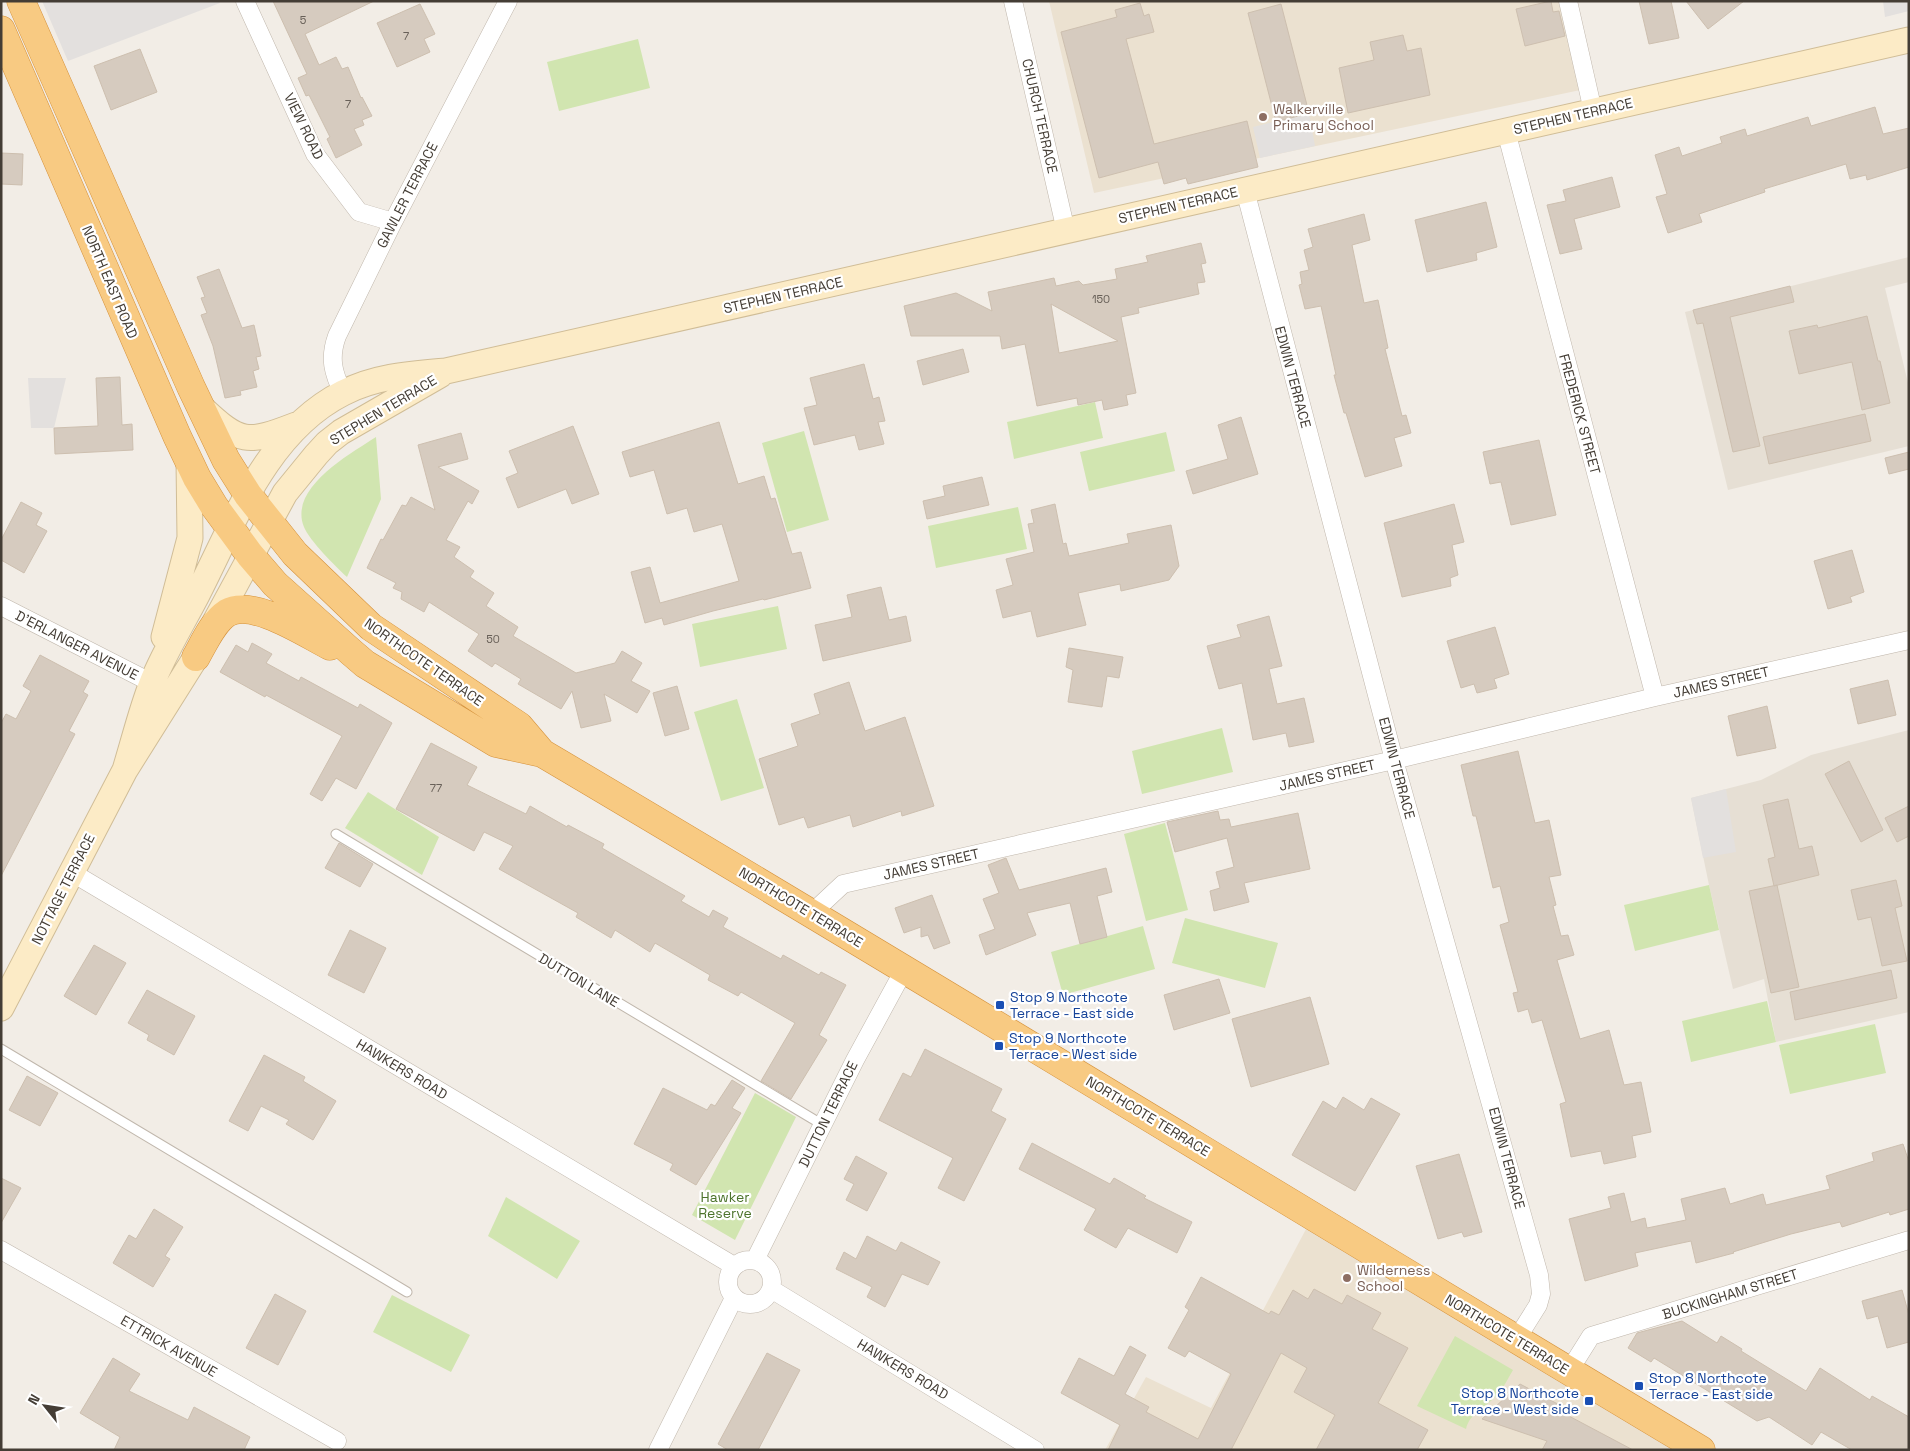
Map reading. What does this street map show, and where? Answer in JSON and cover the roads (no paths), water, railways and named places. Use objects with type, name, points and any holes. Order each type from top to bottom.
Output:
[{"type":"highway","points":[[21,1],[200,407],[226,460],[248,496]]},
{"type":"highway","name":"NORTH EAST ROAD","points":[[1,30],[162,405],[197,478],[229,528],[250,555]]},
{"type":"highway","name":"NORTHCOTE TERRACE","points":[[248,496],[295,554],[371,627],[519,726],[542,753]]},
{"type":"highway","name":"NORTHCOTE TERRACE","points":[[250,555],[275,584],[365,664],[496,743],[542,753],[812,913],[1516,1340],[1702,1450]]},
{"type":"highway","points":[[196,657],[221,618],[230,612],[249,609],[274,617],[365,664]]},
{"type":"main road","name":"STEPHEN TERRACE","points":[[229,528],[270,459],[301,423],[343,393],[373,381],[392,376],[446,371],[1909,40]]},
{"type":"main road","name":"STEPHEN TERRACE","points":[[250,555],[290,486],[327,443],[362,419],[446,371]]},
{"type":"main road","points":[[200,407],[222,426],[247,438],[272,434],[301,423]]},
{"type":"main road","points":[[152,683],[190,538],[189,461]]},
{"type":"main road","name":"NOTTAGE TERRACE","points":[[125,770],[152,683],[229,528]]},
{"type":"main road","name":"NOTTAGE TERRACE","points":[[1,1008],[125,770],[196,657],[250,555]]},
{"type":"street","name":"VIEW ROAD","points":[[245,1],[314,154],[359,212],[392,222]]},
{"type":"street","name":"GAWLER TERRACE","points":[[343,393],[332,366],[333,349],[337,336],[392,222],[508,1]]},
{"type":"street","name":"CHURCH TERRACE","points":[[1013,1],[1066,231]]},
{"type":"street","points":[[1568,1],[1593,111]]},
{"type":"street","name":"FREDERICK STREET","points":[[1506,131],[1655,697]]},
{"type":"street","name":"EDWIN TERRACE","points":[[1245,190],[1394,760],[1539,1275],[1541,1294],[1538,1305],[1516,1340]]},
{"type":"street","name":"D'ERLANGER AVENUE","points":[[1,606],[152,683]]},
{"type":"street","name":"JAMES STREET","points":[[812,913],[843,884],[1394,760],[1655,697],[1909,640]]},
{"type":"street","name":"HAWKERS ROAD","points":[[71,872],[734,1266]]},
{"type":"street","name":"DUTTON TERRACE","points":[[755,1260],[855,1060],[904,970]]},
{"type":"street","name":"BUCKINGHAM STREET","points":[[1569,1371],[1590,1336],[1909,1240]]},
{"type":"street","name":"ETTRICK AVENUE","points":[[1,1250],[337,1441]]},
{"type":"street","points":[[748,1260],[755,1260],[768,1268],[771,1274],[771,1289],[768,1296],[755,1304],[747,1304],[734,1298],[730,1292],[728,1278],[734,1266],[748,1260]]},
{"type":"street","name":"HAWKERS ROAD","points":[[771,1289],[1035,1450]]},
{"type":"street","points":[[658,1450],[734,1298]]},
{"type":"lane","name":"DUTTON LANE","points":[[336,834],[823,1126]]},
{"type":"lane","points":[[1,1049],[407,1292]]},
{"type":"place","name":"Walkerville Primary School","points":[[1263,117]]},
{"type":"place","name":"Stop 9 Northcote Terrace - East side","points":[[1000,1005]]},
{"type":"place","name":"Stop 9 Northcote Terrace - West side","points":[[999,1046]]},
{"type":"place","name":"Wilderness School","points":[[1347,1278]]},
{"type":"place","name":"Stop 8 Northcote Terrace - East side","points":[[1639,1386]]},
{"type":"place","name":"Stop 8 Northcote Terrace - West side","points":[[1589,1401]]},
{"type":"park label","name":"Hawker Reserve","points":[[725,1206]]}]
